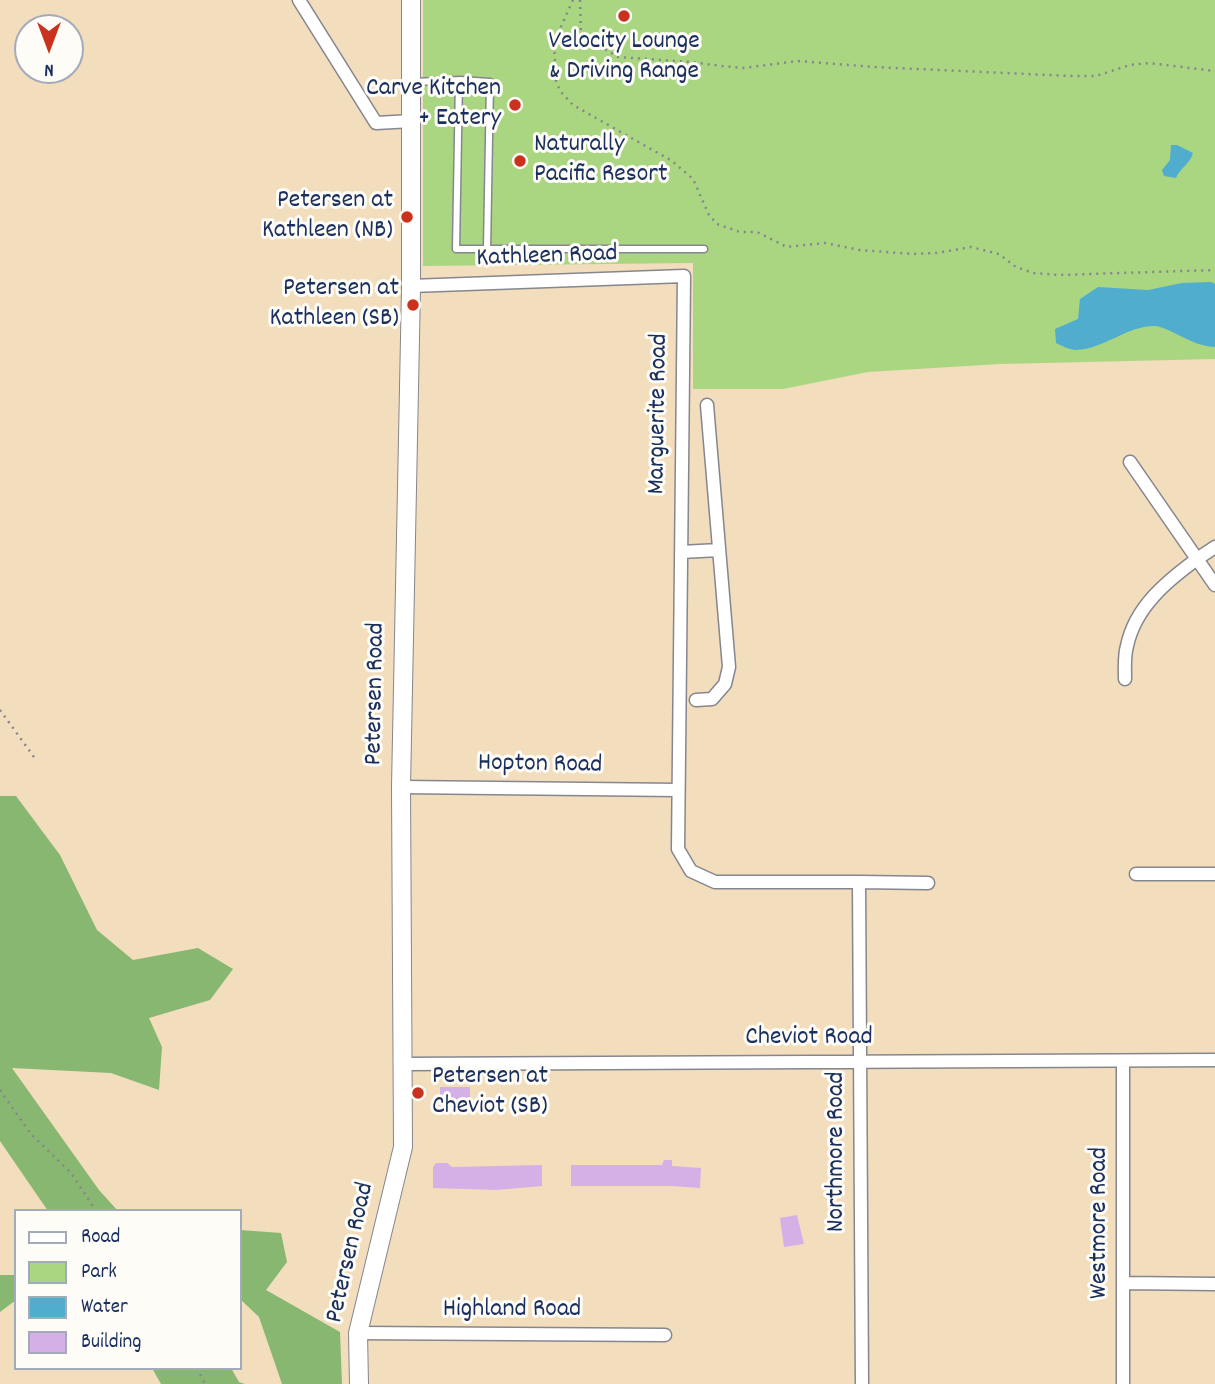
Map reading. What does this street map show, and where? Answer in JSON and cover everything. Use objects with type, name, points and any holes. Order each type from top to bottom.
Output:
[{"type":"street","points":[[299,0],[376,122],[412,121]]},
{"type":"street","name":"Petersen Road","points":[[359,1384],[358,1334],[403,1147],[401,787],[411,286],[411,0]]},
{"type":"street","name":"Kathleen Road","points":[[411,286],[684,276]]},
{"type":"street","name":"Marguerite Road","points":[[678,790],[684,276]]},
{"type":"street","name":"Marguerite Road","points":[[696,700],[712,699],[724,684],[729,667],[707,405]]},
{"type":"street","points":[[1130,462],[1215,585]]},
{"type":"street","points":[[1125,679],[1127,646],[1138,616],[1165,582],[1215,547]]},
{"type":"street","points":[[681,552],[719,550]]},
{"type":"street","name":"Hopton Road","points":[[401,787],[678,790]]},
{"type":"street","points":[[678,790],[678,849],[691,872],[715,882],[928,883]]},
{"type":"street","points":[[1136,874],[1215,874]]},
{"type":"street","name":"Northmore Road","points":[[859,882],[862,1384]]},
{"type":"street","name":"Cheviot Road","points":[[403,1064],[1215,1060]]},
{"type":"street","name":"Westmore Road","points":[[1123,1062],[1123,1384]]},
{"type":"street","points":[[1124,1283],[1215,1284]]},
{"type":"street","name":"Highland Road","points":[[358,1334],[665,1335]]},
{"type":"lane","points":[[459,80],[456,249],[704,249]]},
{"type":"lane","points":[[412,82],[490,82],[488,249]]},
{"type":"path","points":[[573,0],[554,42],[556,81],[560,91],[573,105],[672,161],[693,179],[709,215],[717,224],[740,232],[757,232],[787,247],[825,243],[860,250],[913,254],[971,247],[999,254],[1016,267],[1033,273],[1059,275],[1215,271]]},
{"type":"path","points":[[580,0],[581,35],[618,57],[743,68],[798,61],[1071,76],[1096,76],[1130,65],[1149,63],[1215,71]]},
{"type":"path","points":[[0,710],[34,757]]},
{"type":"path","points":[[0,1090],[30,1133],[71,1173],[95,1209]]},
{"type":"green space","points":[[423,0],[1215,0],[1215,359],[1000,364],[868,372],[783,389],[693,389],[693,263],[423,266]]},
{"type":"green space","points":[[0,796],[16,796],[60,855],[97,930],[133,960],[198,948],[233,969],[210,1000],[149,1018],[162,1047],[159,1090],[111,1073],[12,1068],[99,1190],[116,1209],[47,1209],[0,1141]]},
{"type":"green space","points":[[242,1230],[281,1233],[287,1262],[266,1290],[340,1332],[342,1384],[282,1384],[259,1317],[242,1301]]},
{"type":"green space","points":[[0,1275],[14,1275],[14,1302],[0,1312]]},
{"type":"green space","points":[[153,1370],[232,1370],[239,1382],[245,1384],[161,1384]]},
{"type":"water","points":[[1171,145],[1193,153],[1176,178],[1164,176],[1162,170],[1170,160]]},
{"type":"water","points":[[1182,283],[1215,284],[1215,347],[1198,344],[1154,326],[1134,330],[1086,349],[1074,350],[1056,343],[1055,329],[1078,319],[1080,299],[1098,287],[1148,290]]},
{"type":"building","points":[[440,1087],[470,1087],[470,1109],[440,1109]]},
{"type":"building","points":[[664,1160],[672,1160],[672,1166],[701,1168],[700,1188],[571,1186],[571,1165],[662,1165]]},
{"type":"building","points":[[436,1163],[447,1163],[452,1167],[542,1165],[542,1186],[496,1190],[433,1188],[433,1167]]},
{"type":"building","points":[[797,1215],[804,1244],[784,1247],[780,1218]]},
{"type":"place","name":"Velocity Lounge & Driving Range","points":[[624,16]]},
{"type":"place","name":"Carve Kitchen + Eatery","points":[[515,105]]},
{"type":"place","name":"Naturally Pacific Resort","points":[[520,161]]},
{"type":"place","name":"Petersen at Kathleen (NB)","points":[[407,217]]},
{"type":"place","name":"Petersen at Kathleen (SB)","points":[[413,305]]},
{"type":"place","name":"Petersen at Cheviot (SB)","points":[[418,1093]]}]
